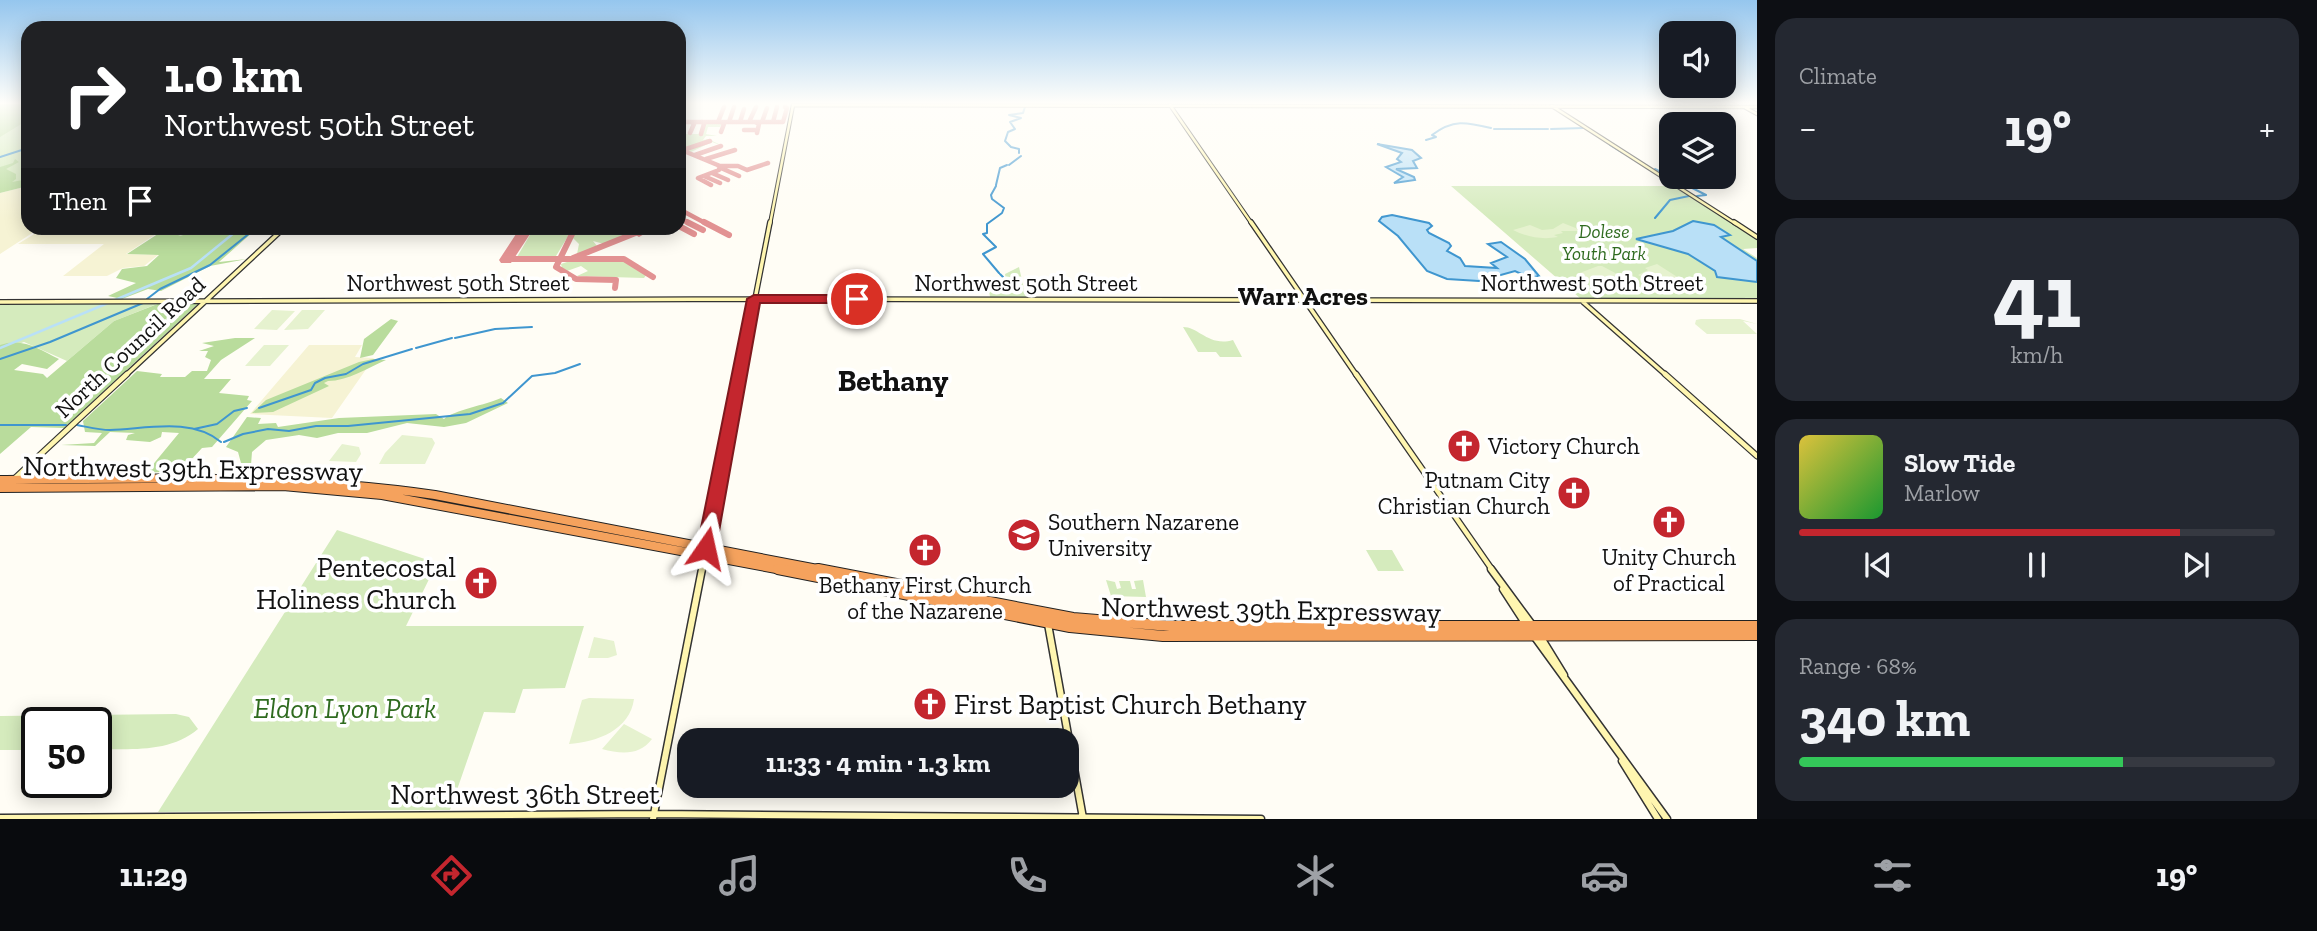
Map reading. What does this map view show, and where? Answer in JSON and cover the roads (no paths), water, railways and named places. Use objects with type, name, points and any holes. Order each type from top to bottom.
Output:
[{"type":"highway","name":"Northwest 39th Expressway","points":[[1,487],[13,480],[285,483],[519,511],[706,551],[1136,635],[1228,630],[1533,630],[1757,626]]},
{"type":"highway","name":"Northwest 39th Expressway","points":[[1,487],[285,483]]},
{"type":"highway","name":"Northwest 39th Expressway","points":[[479,508],[512,518],[706,551]]},
{"type":"highway","points":[[512,518],[519,511]]},
{"type":"highway","name":"Northwest 39th Expressway","points":[[1533,630],[1757,635]]},
{"type":"main road","points":[[654,816],[786,142]]},
{"type":"main road","points":[[1197,142],[1622,760],[1667,819]]},
{"type":"main road","points":[[1608,142],[1757,237]]},
{"type":"main road","name":"North Council Road","points":[[13,480],[276,235]]},
{"type":"main road","name":"Northwest 50th Street","points":[[0,302],[754,299],[1757,301]]},
{"type":"main road","points":[[1582,301],[1757,456]]},
{"type":"main road","points":[[1047,618],[1083,818]]},
{"type":"main road","points":[[1622,760],[1623,766],[1658,819]]},
{"type":"main road","name":"Northwest 36th Street","points":[[0,818],[654,816],[1261,819]]},
{"type":"water","points":[[1377,144],[1412,150],[1421,158],[1413,161],[1417,168],[1396,169],[1415,180],[1394,183],[1403,177],[1386,167],[1401,162],[1397,159],[1402,153]]},
{"type":"water","points":[[1392,215],[1429,223],[1432,226],[1427,230],[1429,233],[1449,243],[1451,246],[1447,251],[1460,258],[1465,266],[1497,268],[1491,263],[1507,257],[1488,244],[1501,242],[1525,259],[1539,276],[1530,278],[1515,271],[1479,281],[1447,279],[1427,271],[1398,236],[1379,221],[1382,217]]},
{"type":"water","points":[[1693,221],[1714,225],[1730,235],[1721,237],[1757,261],[1757,282],[1717,277],[1715,271],[1688,254],[1636,239],[1673,231]]},
{"type":"waterway","points":[[1006,142],[1019,149],[1019,153]]},
{"type":"waterway","points":[[1610,145],[1623,153]]},
{"type":"waterway","points":[[0,157],[21,150]]},
{"type":"waterway","points":[[1009,165],[1021,156]]},
{"type":"waterway","points":[[996,185],[1000,168],[1007,165]]},
{"type":"waterway","points":[[1655,169],[1706,195],[1697,196]]},
{"type":"waterway","points":[[996,186],[991,195],[992,199],[1004,208],[1002,213],[987,224],[987,233],[983,234],[996,247],[983,254],[999,273]]},
{"type":"waterway","points":[[1655,218],[1670,200],[1689,196]]},
{"type":"waterway","points":[[115,300],[191,268],[231,235]]},
{"type":"waterway","points":[[147,299],[160,289],[210,265],[247,235]]},
{"type":"waterway","points":[[1000,274],[1003,277]]},
{"type":"waterway","points":[[0,348],[108,303]]},
{"type":"waterway","points":[[0,359],[50,342],[143,303]]},
{"type":"waterway","points":[[455,338],[495,329],[532,327]]},
{"type":"waterway","points":[[416,348],[452,338]]},
{"type":"waterway","points":[[259,408],[311,390],[315,383],[325,378],[346,374],[363,364],[412,349]]},
{"type":"waterway","points":[[224,442],[243,434],[268,429],[289,431],[316,426],[348,426],[470,414],[503,403],[532,376],[555,373],[580,364]]},
{"type":"waterway","points":[[195,429],[217,424],[234,411],[247,408]]},
{"type":"waterway","points":[[0,425],[66,425]]},
{"type":"waterway","points":[[77,425],[110,430],[168,426],[195,429]]},
{"type":"waterway","points":[[195,429],[221,442]]},
{"type":"place","name":"Victory Church","points":[[1464,446]]},
{"type":"place","name":"Putnam City Christian Church","points":[[1574,493]]},
{"type":"place","name":"Unity Church of Practical","points":[[1669,522]]},
{"type":"place","name":"Southern Nazarene University","points":[[1024,535]]},
{"type":"place","name":"Bethany First Church of the Nazarene","points":[[925,550]]},
{"type":"place","name":"Pentecostal Holiness Church","points":[[481,583]]},
{"type":"place","name":"First Baptist Church Bethany","points":[[930,704]]},
{"type":"district","name":"Warr Acres","points":[[1303,296]]},
{"type":"district","name":"Bethany","points":[[893,381]]},
{"type":"park label","name":"Dolese Youth Park","points":[[1604,242]]},
{"type":"park label","name":"Eldon Lyon Park","points":[[345,708]]}]
